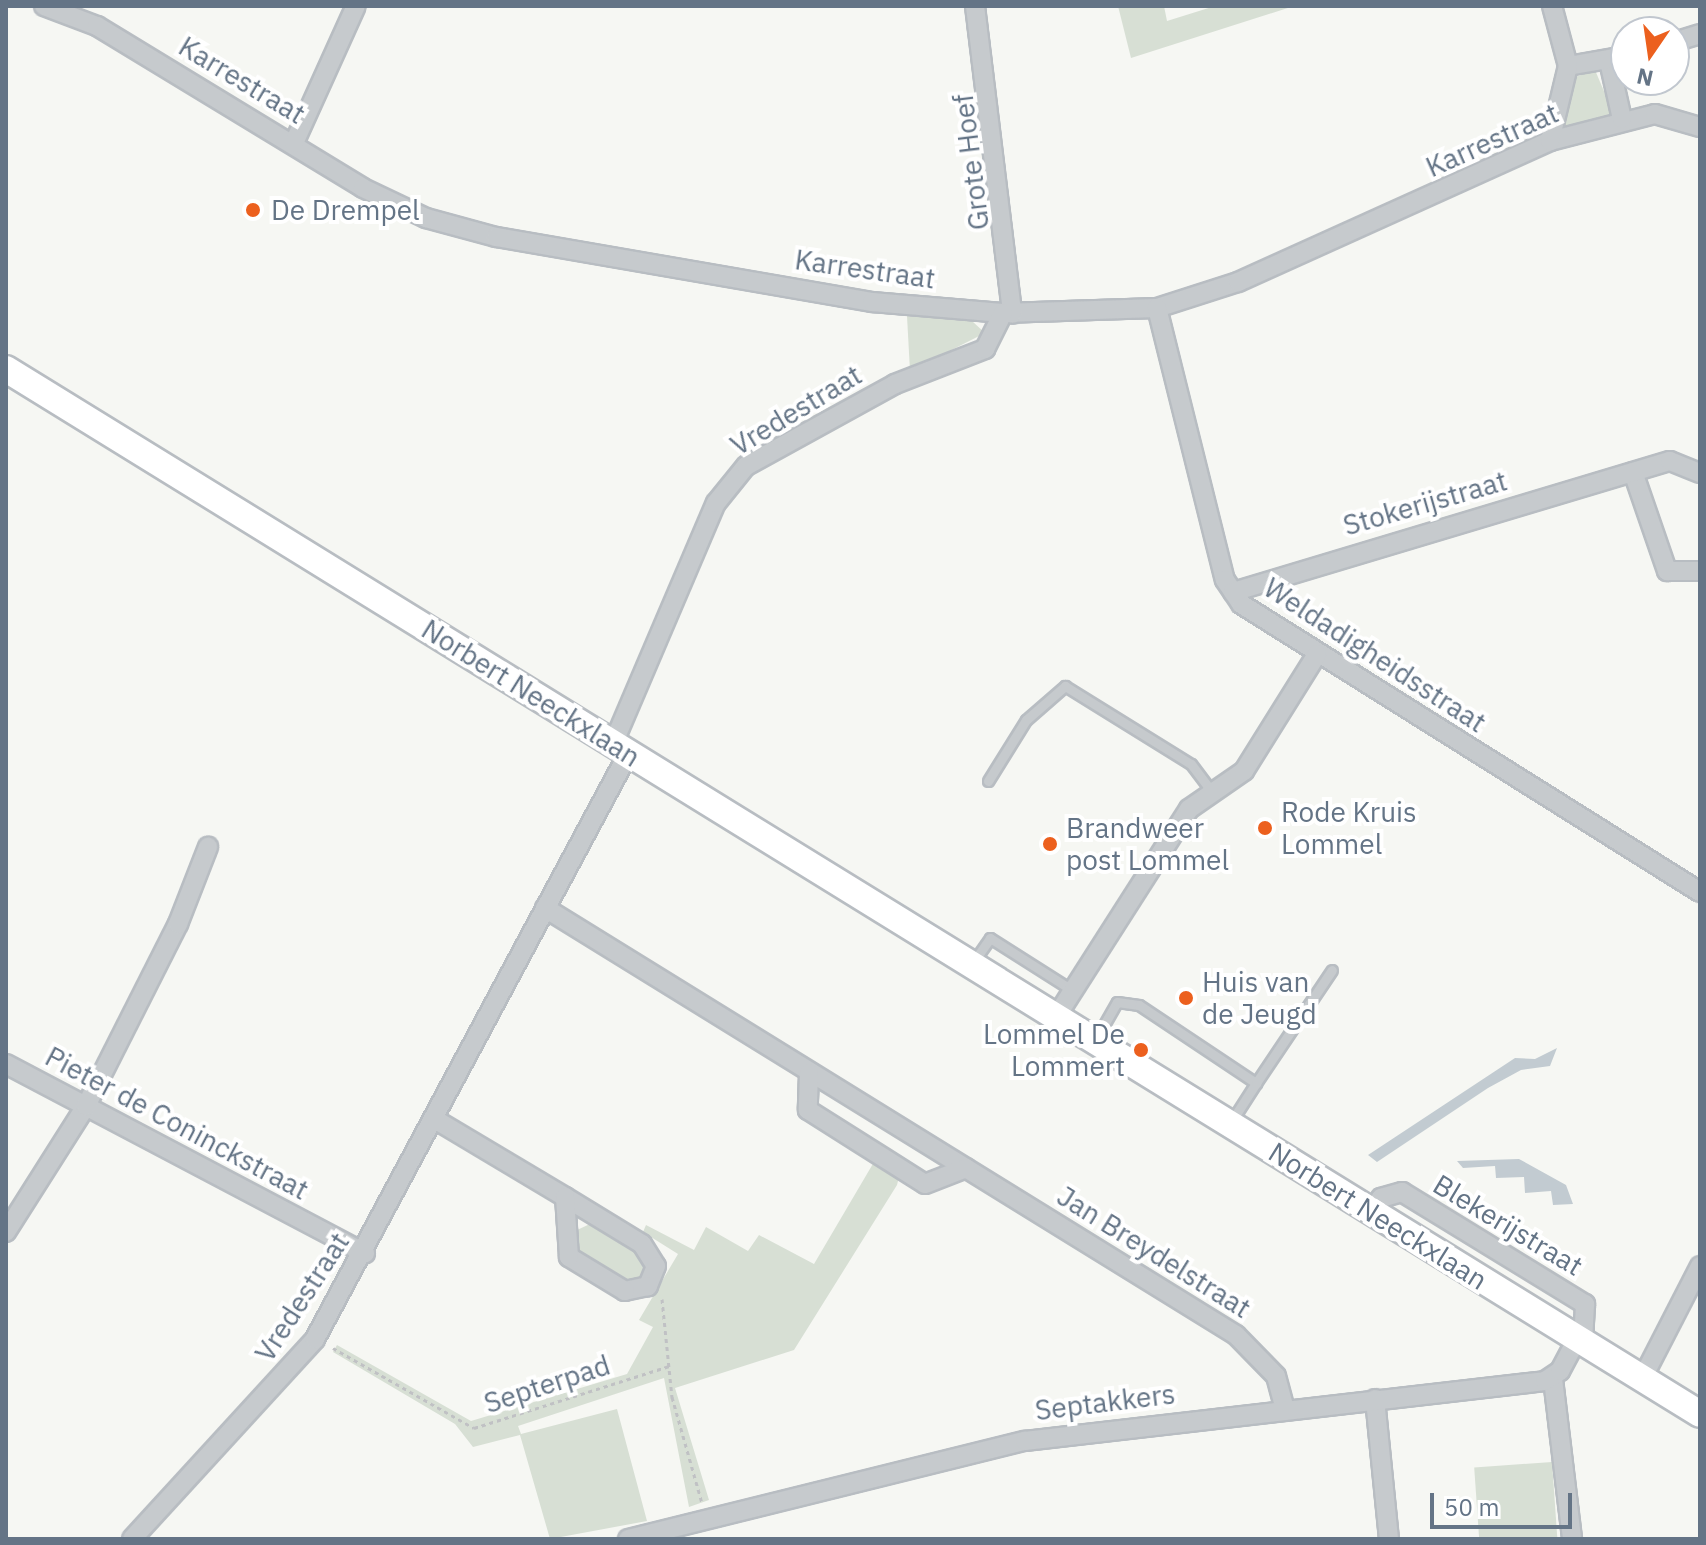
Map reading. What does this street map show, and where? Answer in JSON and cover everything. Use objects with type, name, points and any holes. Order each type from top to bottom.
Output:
[{"type":"main road","name":"Norbert Neeckxlaan","points":[[6,369],[1700,1414]]},
{"type":"street","name":"Karrestraat","points":[[44,6],[97,26],[426,218],[496,237],[872,302],[1007,314],[1157,308],[1238,282],[1550,141],[1622,119],[1655,114],[1700,127]]},
{"type":"street","points":[[294,143],[356,6]]},
{"type":"street","name":"Grote Hoef","points":[[975,6],[1007,314]]},
{"type":"street","points":[[1550,141],[1568,66],[1552,6]]},
{"type":"street","points":[[1568,66],[1610,60]]},
{"type":"street","points":[[1620,96],[1622,119]]},
{"type":"street","name":"Weldadigheidsstraat","points":[[1157,308],[1233,592],[1259,619],[1700,892]]},
{"type":"street","name":"Vredestraat","points":[[132,1539],[315,1339],[365,1253],[545,908],[621,749],[716,503],[746,466],[895,384],[985,349],[1007,314]]},
{"type":"street","name":"Stokerijstraat","points":[[1233,592],[1670,461],[1700,473]]},
{"type":"street","points":[[1633,472],[1667,571],[1700,571]]},
{"type":"street","points":[[1056,1017],[1189,809],[1211,791],[1231,786],[1244,771],[1317,654]]},
{"type":"street","points":[[6,1232],[86,1106],[178,924],[208,847]]},
{"type":"street","name":"Jan Breydelstraat","points":[[545,908],[1236,1335],[1276,1376],[1285,1409]]},
{"type":"street","name":"Pieter de Coninckstraat","points":[[6,1064],[365,1253]]},
{"type":"street","points":[[809,1073],[808,1110],[925,1184],[966,1168]]},
{"type":"street","points":[[436,1120],[565,1197],[653,1253],[655,1277],[639,1291],[625,1291],[578,1266],[565,1244],[565,1197]]},
{"type":"street","points":[[1642,1379],[1700,1266]]},
{"type":"street","points":[[1572,1539],[1553,1379],[1580,1341]]},
{"type":"street","name":"Septakkers","points":[[628,1539],[700,1526],[983,1449],[1285,1409],[1553,1379]]},
{"type":"street","points":[[1375,1399],[1389,1539]]},
{"type":"street","name":"Vredestraat","points":[[147,1539],[153,1518]]},
{"type":"lane","points":[[988,781],[1026,720],[1065,686],[1191,764],[1211,791]]},
{"type":"lane","points":[[972,965],[990,938],[1072,990]]},
{"type":"lane","points":[[1229,1124],[1332,970]]},
{"type":"lane","points":[[1095,1041],[1117,1002],[1139,1005],[1256,1083]]},
{"type":"path","points":[[655,1277],[700,1526]]},
{"type":"path","name":"Septerpad","points":[[315,1339],[474,1428],[669,1366]]},
{"type":"shaded area","points":[[1118,6],[1164,6],[1167,21],[1215,6],[1294,6],[1131,58]]},
{"type":"shaded area","points":[[1595,70],[1614,115],[1560,130],[1573,78]]},
{"type":"shaded area","points":[[907,316],[972,321],[985,333],[910,371]]},
{"type":"shaded area","points":[[1557,1048],[1550,1066],[1521,1070],[1488,1088],[1377,1162],[1368,1155],[1515,1058],[1535,1059]]},
{"type":"shaded area","points":[[1519,1159],[1566,1185],[1573,1204],[1553,1205],[1551,1191],[1525,1193],[1524,1177],[1496,1178],[1495,1166],[1463,1168],[1457,1161]]},
{"type":"shaded area","points":[[874,1162],[899,1177],[897,1185],[794,1350],[675,1388],[709,1500],[689,1507],[664,1378],[518,1426],[521,1434],[617,1409],[647,1521],[550,1539],[520,1435],[473,1447],[455,1424],[333,1352],[337,1345],[471,1421],[627,1374],[653,1327],[639,1320],[678,1254],[643,1232],[646,1225],[694,1250],[706,1227],[748,1251],[759,1235],[814,1264]]},
{"type":"shaded area","points":[[592,1223],[643,1252],[649,1264],[642,1279],[629,1281],[575,1252],[575,1231]]},
{"type":"shaded area","points":[[1552,1462],[1557,1539],[1479,1539],[1474,1467]]},
{"type":"place","name":"De Drempel","points":[[253,210]]},
{"type":"place","name":"Rode Kruis Lommel","points":[[1265,828]]},
{"type":"place","name":"Brandweer post Lommel","points":[[1050,844]]},
{"type":"place","name":"Huis van de Jeugd","points":[[1186,998]]},
{"type":"place","name":"Lommel De Lommert","points":[[1141,1050]]}]
